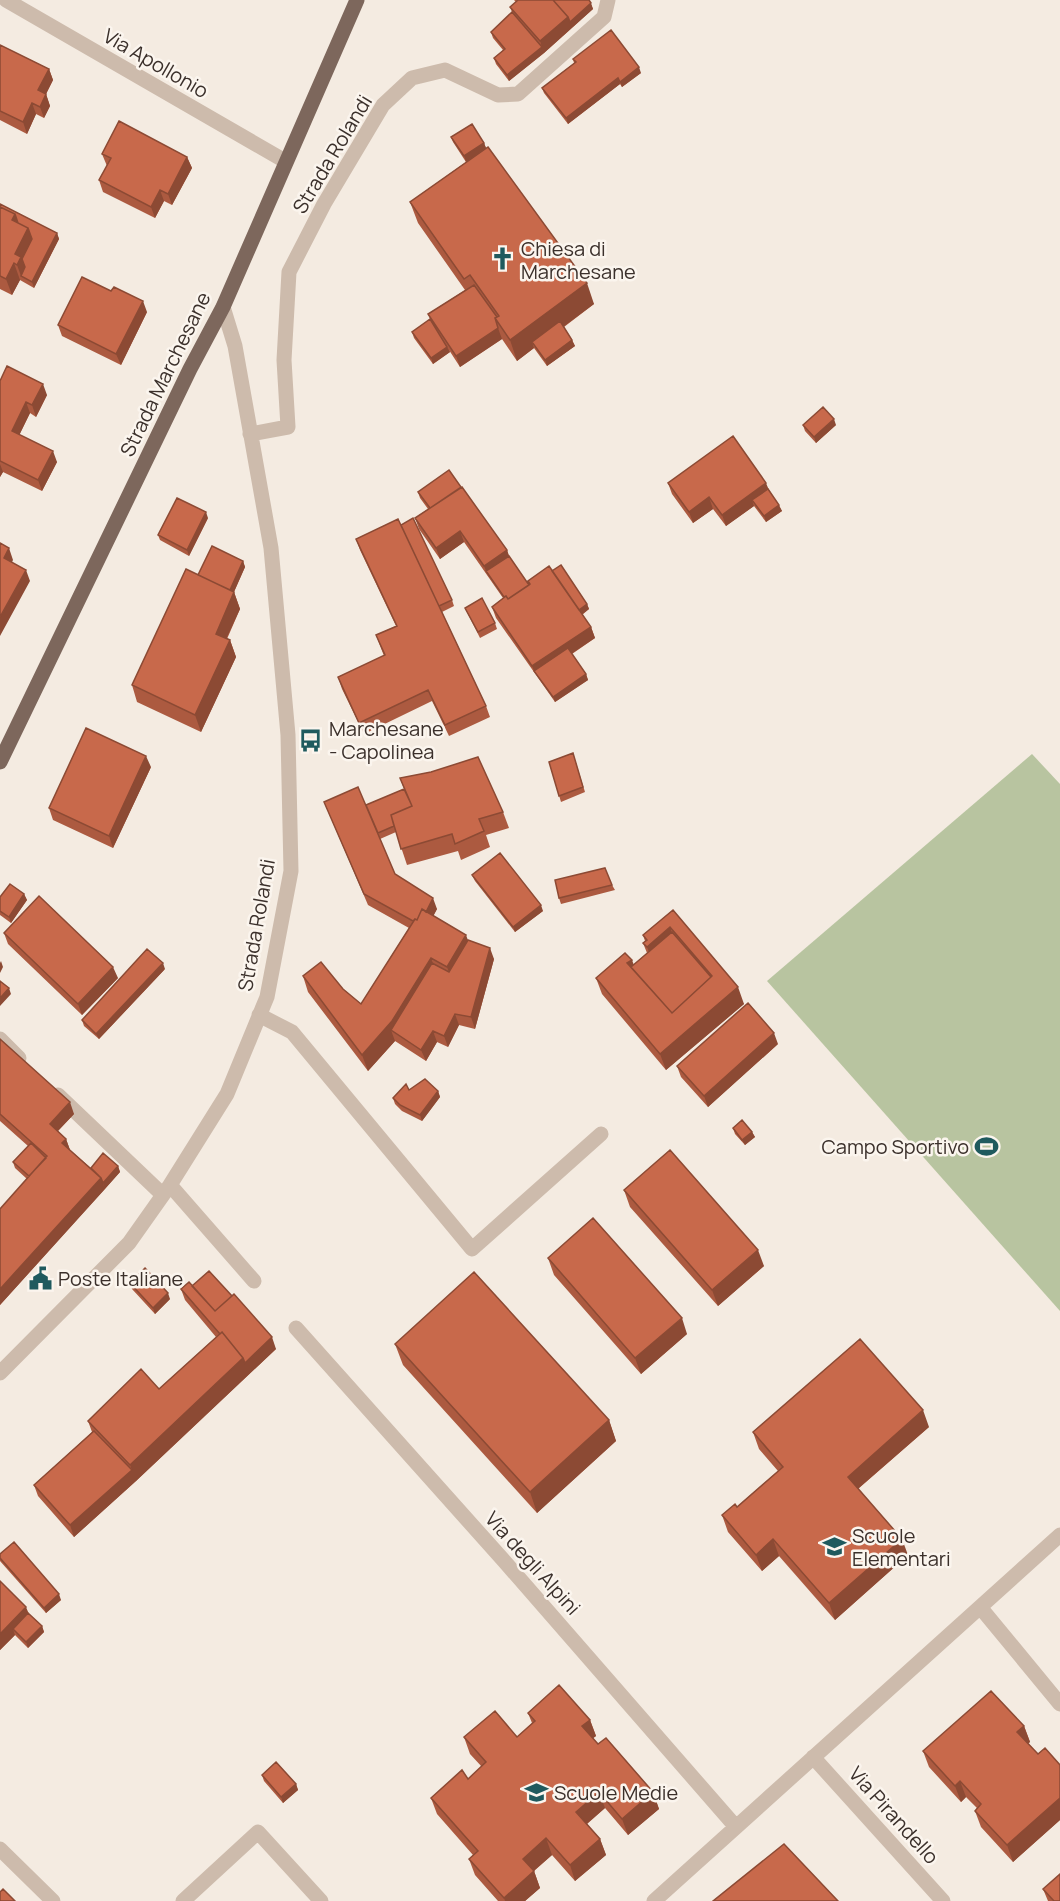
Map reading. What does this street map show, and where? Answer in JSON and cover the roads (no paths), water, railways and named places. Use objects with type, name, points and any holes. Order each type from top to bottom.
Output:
[{"type":"main road","name":"Strada Marchesane","points":[[0,762],[190,369],[223,307],[357,0]]},
{"type":"street","name":"Via Apollonio","points":[[6,0],[285,161]]},
{"type":"street","name":"Strada Rolandi","points":[[250,434],[288,427],[284,360],[289,272],[324,204],[383,105],[412,78],[445,70],[498,95],[518,94],[604,17],[608,0]]},
{"type":"street","name":"Strada Rolandi","points":[[0,1373],[129,1243],[227,1094],[267,996],[291,872],[288,735],[271,548],[235,346],[223,307]]},
{"type":"street","points":[[259,1015],[292,1032],[472,1249],[600,1134]]},
{"type":"street","points":[[0,1039],[34,1072]]},
{"type":"street","points":[[51,1088],[166,1190],[254,1281]]},
{"type":"street","name":"Via degli Alpini","points":[[296,1328],[736,1827]]},
{"type":"street","points":[[654,1901],[1060,1535]]},
{"type":"street","points":[[980,1607],[1060,1704]]},
{"type":"street","name":"Via Pirandello","points":[[813,1757],[943,1901]]},
{"type":"street","points":[[183,1901],[258,1832],[321,1901]]},
{"type":"street","points":[[0,1849],[53,1901]]},
{"type":"place","name":"Chiesa di Marchesane","points":[[503,259]]},
{"type":"place","name":"Marchesane - Capolinea","points":[[311,740]]},
{"type":"place","name":"Campo Sportivo","points":[[987,1146]]},
{"type":"place","name":"Poste Italiane","points":[[40,1278]]},
{"type":"place","name":"Scuole Elementari","points":[[834,1546]]},
{"type":"place","name":"Scuole Medie","points":[[536,1792]]}]
